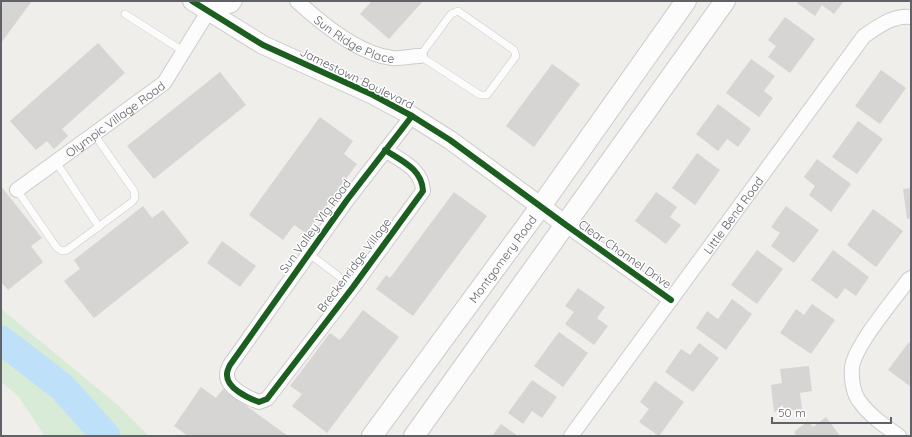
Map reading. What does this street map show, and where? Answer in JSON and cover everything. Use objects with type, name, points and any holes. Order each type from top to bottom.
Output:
[{"type":"main road","name":"Montgomery Road","points":[[372,436],[541,206],[686,1]]},
{"type":"main road","points":[[414,436],[725,1]]},
{"type":"street","name":"Jamestown Boulevard","points":[[192,1],[209,7],[263,45],[373,96],[412,116],[450,140],[566,225]]},
{"type":"street","points":[[209,7],[232,5],[235,1]]},
{"type":"street","name":"Sun Ridge Place","points":[[296,1],[341,36],[363,48],[392,58],[420,56]]},
{"type":"street","name":"Olympic Village Road","points":[[17,190],[164,83],[209,7]]},
{"type":"street","name":"Little Bend Road","points":[[571,436],[864,36],[883,23],[901,16],[911,17]]},
{"type":"street","name":"Sun Valley Vlg Road","points":[[267,398],[259,402],[248,398],[229,382],[227,374],[230,365],[308,254],[412,116]]},
{"type":"street","name":"Breckenridge Village","points":[[267,398],[353,287],[423,191],[422,181],[415,170],[385,150]]},
{"type":"street","name":"Clear Channel Drive","points":[[566,225],[671,300]]},
{"type":"street","points":[[899,436],[875,419],[859,402],[853,387],[852,366],[861,346],[908,280],[911,278]]},
{"type":"lane","points":[[458,11],[514,50],[516,56],[487,95],[480,96],[420,56],[451,14],[458,11]]},
{"type":"lane","points":[[125,14],[183,51]]},
{"type":"lane","points":[[17,190],[57,248],[62,251],[67,250],[99,227],[135,198],[134,191],[94,134]]},
{"type":"lane","points":[[56,162],[99,227]]},
{"type":"lane","points":[[308,254],[353,287]]},
{"type":"green space","points":[[1,309],[119,406],[149,436],[45,436],[18,396],[1,382]]},
{"type":"building","points":[[1,1],[32,1],[1,43]]},
{"type":"building","points":[[372,1],[423,1],[389,39],[360,14]]},
{"type":"building","points":[[798,1],[844,1],[834,14],[822,5],[815,16],[797,3]]},
{"type":"building","points":[[785,17],[815,39],[790,73],[768,57],[776,46],[768,40]]},
{"type":"building","points":[[98,43],[125,73],[62,129],[68,136],[54,149],[47,141],[36,150],[10,121]]},
{"type":"building","points":[[751,59],[775,76],[764,91],[773,98],[759,117],[726,93]]},
{"type":"building","points":[[552,64],[580,84],[534,147],[506,126]]},
{"type":"building","points":[[881,70],[906,88],[880,124],[855,106]]},
{"type":"building","points":[[220,72],[246,105],[154,179],[127,146]]},
{"type":"building","points":[[718,104],[751,129],[738,147],[727,139],[718,151],[696,134]]},
{"type":"building","points":[[320,117],[353,141],[344,154],[357,164],[306,233],[294,225],[283,240],[249,215]]},
{"type":"building","points":[[858,121],[883,139],[857,174],[832,157]]},
{"type":"building","points":[[697,153],[720,170],[695,205],[672,188]]},
{"type":"building","points":[[817,159],[851,184],[831,212],[809,195],[815,186],[804,177]]},
{"type":"building","points":[[1,186],[42,238],[31,246],[43,262],[8,290],[1,282]]},
{"type":"building","points":[[911,188],[911,218],[907,219],[903,189]]},
{"type":"building","points":[[454,192],[487,216],[413,316],[376,289],[386,275],[390,278]]},
{"type":"building","points":[[656,192],[677,207],[670,217],[681,225],[666,244],[635,221]]},
{"type":"building","points":[[143,206],[152,218],[163,210],[189,243],[94,318],[64,281],[80,269],[74,260]]},
{"type":"building","points":[[786,206],[819,230],[794,263],[771,246],[780,233],[771,227]]},
{"type":"building","points":[[873,209],[903,231],[876,267],[847,245]]},
{"type":"building","points":[[222,241],[256,266],[240,287],[207,263]]},
{"type":"building","points":[[757,250],[783,269],[757,304],[731,285]]},
{"type":"building","points":[[833,250],[869,277],[856,296],[845,288],[837,299],[811,280]]},
{"type":"building","points":[[578,288],[605,307],[597,318],[608,326],[594,345],[565,324],[574,312],[565,306]]},
{"type":"building","points":[[732,299],[752,314],[726,350],[696,328],[707,311],[718,319]]},
{"type":"building","points":[[812,304],[835,320],[811,354],[780,333],[796,309],[804,315]]},
{"type":"building","points":[[363,310],[399,337],[327,433],[292,406],[302,394],[290,386],[330,333],[340,340]]},
{"type":"building","points":[[559,332],[588,353],[563,387],[534,366]]},
{"type":"building","points":[[909,342],[911,344],[911,387],[888,370]]},
{"type":"building","points":[[699,343],[719,358],[693,392],[665,372],[681,349],[690,355]]},
{"type":"building","points":[[809,366],[812,391],[800,393],[802,409],[774,412],[771,385],[782,383],[780,369]]},
{"type":"building","points":[[532,380],[557,397],[542,418],[532,411],[523,424],[508,413]]},
{"type":"building","points":[[655,381],[684,402],[659,436],[639,422],[649,409],[640,402]]},
{"type":"building","points":[[201,387],[216,398],[223,389],[288,436],[188,436],[174,426]]},
{"type":"building","points":[[826,417],[840,436],[797,436],[794,432],[808,421],[813,427]]},
{"type":"building","points":[[501,424],[518,436],[492,436]]},
{"type":"waterway","points":[[1,340],[62,387],[106,436]]},
{"type":"cycle path","points":[[192,1],[263,45],[373,95],[412,116],[450,140],[671,300]]},
{"type":"cycle path","points":[[385,150],[391,154],[398,158],[410,166],[415,171],[422,183],[423,191],[353,287],[267,399],[259,402],[238,392],[230,384],[228,379],[227,373],[230,365],[347,200],[412,116]]}]
